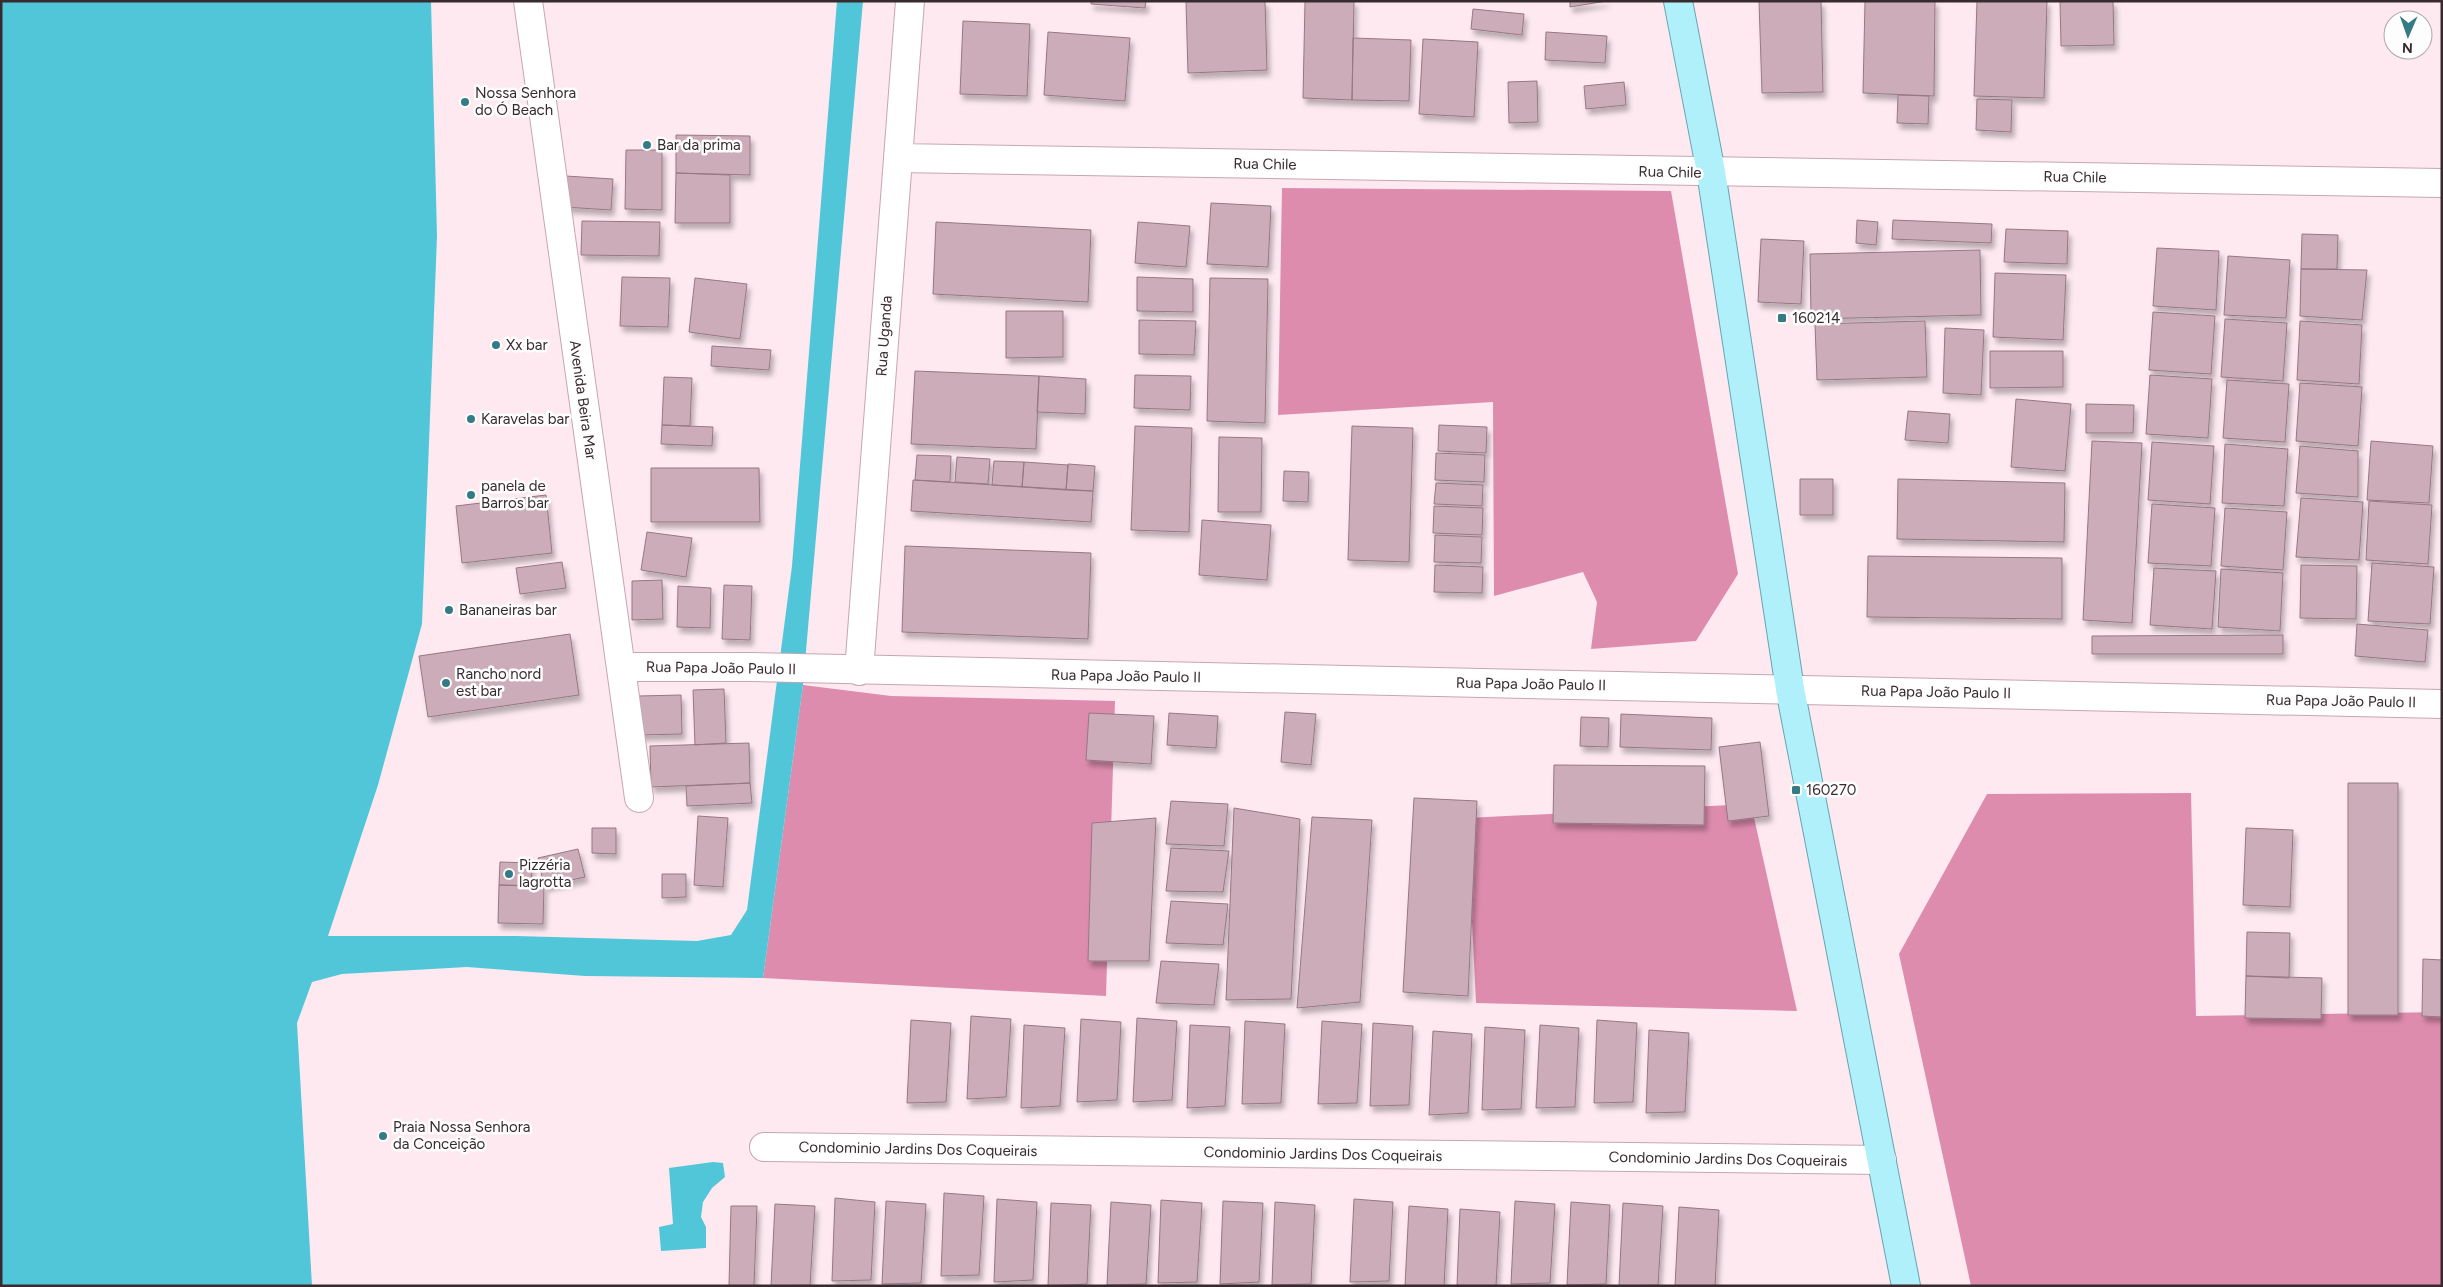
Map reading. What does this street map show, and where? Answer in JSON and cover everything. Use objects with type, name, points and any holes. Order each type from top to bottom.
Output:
[{"type":"main road","points":[[1678,1],[1711,172],[1790,689],[1906,1286]]},
{"type":"street","name":"Avenida Beira Mar","points":[[528,1],[638,798]]},
{"type":"street","name":"Rua Uganda","points":[[859,671],[910,1]]},
{"type":"street","name":"Rua Chile","points":[[898,158],[2442,183]]},
{"type":"street","name":"Rua Papa João Paulo II","points":[[620,667],[750,667],[859,671],[2442,704]]},
{"type":"street","name":"Condominio Jardins Dos Coqueirais","points":[[764,1147],[1882,1160]]},
{"type":"shaded area","points":[[1282,188],[1671,191],[1738,574],[1696,641],[1591,649],[1597,602],[1583,572],[1494,596],[1493,402],[1278,415]]},
{"type":"shaded area","points":[[803,685],[891,696],[1115,701],[1106,996],[763,978]]},
{"type":"shaded area","points":[[2191,793],[2196,1016],[2442,1012],[2442,1286],[1971,1286],[1899,954],[1987,794]]},
{"type":"shaded area","points":[[1751,804],[1797,1011],[1476,1003],[1467,818]]},
{"type":"water","points":[[1,1],[431,1],[437,236],[422,624],[378,785],[328,936],[516,936],[697,941],[731,935],[747,910],[792,566],[837,1],[863,1],[803,685],[763,978],[585,976],[467,967],[342,974],[312,982],[297,1023],[312,1286],[1,1286]]},
{"type":"water","points":[[713,1162],[723,1163],[725,1177],[712,1188],[703,1202],[701,1217],[706,1227],[706,1248],[661,1251],[659,1227],[673,1224],[669,1168]]},
{"type":"building","points":[[1091,1],[1146,1],[1145,8],[1091,4]]},
{"type":"building","points":[[1186,1],[1265,1],[1267,70],[1188,73]]},
{"type":"building","points":[[1305,1],[1354,1],[1352,100],[1303,98]]},
{"type":"building","points":[[1570,1],[1607,1],[1570,7]]},
{"type":"building","points":[[1759,1],[1821,1],[1823,92],[1762,93]]},
{"type":"building","points":[[1865,1],[1935,1],[1934,96],[1863,93]]},
{"type":"building","points":[[1977,1],[2047,1],[2044,98],[1974,96]]},
{"type":"building","points":[[2060,1],[2113,1],[2114,45],[2061,46]]},
{"type":"building","points":[[1473,9],[1524,14],[1522,35],[1471,29]]},
{"type":"building","points":[[963,21],[1030,24],[1027,96],[960,94]]},
{"type":"building","points":[[1048,32],[1130,38],[1125,101],[1044,95]]},
{"type":"building","points":[[1546,32],[1607,36],[1605,63],[1545,60]]},
{"type":"building","points":[[1353,38],[1411,40],[1409,101],[1352,100]]},
{"type":"building","points":[[1423,39],[1478,42],[1474,117],[1419,114]]},
{"type":"building","points":[[1537,81],[1538,122],[1509,123],[1508,82]]},
{"type":"building","points":[[1624,82],[1626,105],[1586,109],[1584,86]]},
{"type":"building","points":[[1898,95],[1929,96],[1928,124],[1897,123]]},
{"type":"building","points":[[1977,99],[2012,100],[2011,132],[1976,130]]},
{"type":"building","points":[[676,135],[750,136],[750,175],[676,173]]},
{"type":"building","points":[[626,150],[662,150],[662,210],[625,209]]},
{"type":"building","points":[[676,173],[730,175],[730,223],[675,223]]},
{"type":"building","points":[[566,176],[613,179],[611,210],[564,207]]},
{"type":"building","points":[[1211,203],[1271,206],[1268,267],[1207,264]]},
{"type":"building","points":[[1857,220],[1878,222],[1876,245],[1856,243]]},
{"type":"building","points":[[1893,220],[1992,224],[1991,243],[1892,239]]},
{"type":"building","points":[[582,221],[660,222],[659,256],[581,255]]},
{"type":"building","points":[[936,222],[1091,230],[1088,302],[933,294]]},
{"type":"building","points":[[1138,222],[1190,226],[1186,267],[1135,263]]},
{"type":"building","points":[[2006,229],[2068,231],[2067,264],[2004,262]]},
{"type":"building","points":[[2302,234],[2338,235],[2337,269],[2301,269]]},
{"type":"building","points":[[1761,239],[1804,241],[1801,304],[1758,302]]},
{"type":"building","points":[[2157,248],[2219,251],[2216,310],[2153,306]]},
{"type":"building","points":[[1980,250],[1981,315],[1811,319],[1810,254]]},
{"type":"building","points":[[2228,256],[2290,260],[2286,318],[2224,315]]},
{"type":"building","points":[[2301,269],[2367,270],[2362,320],[2300,316]]},
{"type":"building","points":[[1995,273],[2066,275],[2063,340],[1993,337]]},
{"type":"building","points":[[622,277],[670,278],[668,327],[620,326]]},
{"type":"building","points":[[1137,277],[1193,279],[1193,312],[1137,311]]},
{"type":"building","points":[[695,278],[747,284],[740,339],[689,332]]},
{"type":"building","points":[[1210,278],[1268,279],[1265,423],[1207,421]]},
{"type":"building","points":[[1006,311],[1063,311],[1063,357],[1006,358]]},
{"type":"building","points":[[2153,312],[2215,316],[2211,374],[2149,370]]},
{"type":"building","points":[[2225,319],[2287,323],[2283,381],[2221,377]]},
{"type":"building","points":[[1139,320],[1196,321],[1194,355],[1139,354]]},
{"type":"building","points":[[1925,321],[1927,377],[1817,380],[1815,324]]},
{"type":"building","points":[[2300,321],[2362,325],[2359,384],[2297,380]]},
{"type":"building","points":[[1945,328],[1984,330],[1981,395],[1943,393]]},
{"type":"building","points":[[712,346],[771,350],[769,370],[711,366]]},
{"type":"building","points":[[1990,351],[2063,351],[2063,387],[1990,388]]},
{"type":"building","points":[[915,371],[1039,376],[1036,449],[911,444]]},
{"type":"building","points":[[1135,375],[1191,376],[1190,410],[1134,408]]},
{"type":"building","points":[[2150,375],[2212,379],[2208,438],[2146,434]]},
{"type":"building","points":[[1039,376],[1086,379],[1085,414],[1037,412]]},
{"type":"building","points":[[664,377],[692,378],[690,426],[662,425]]},
{"type":"building","points":[[2227,380],[2289,384],[2285,442],[2223,438]]},
{"type":"building","points":[[2300,383],[2362,387],[2358,446],[2296,441]]},
{"type":"building","points":[[2016,399],[2071,404],[2065,471],[2011,467]]},
{"type":"building","points":[[2086,404],[2134,405],[2133,433],[2086,433]]},
{"type":"building","points":[[1908,411],[1950,414],[1948,443],[1905,440]]},
{"type":"building","points":[[662,425],[713,427],[712,446],[661,444]]},
{"type":"building","points":[[1439,425],[1487,427],[1486,453],[1438,451]]},
{"type":"building","points":[[1135,426],[1192,428],[1189,532],[1131,530]]},
{"type":"building","points":[[1352,426],[1413,428],[1409,562],[1348,560]]},
{"type":"building","points":[[1219,437],[1262,438],[1261,512],[1218,512]]},
{"type":"building","points":[[2092,441],[2142,443],[2132,623],[2083,620]]},
{"type":"building","points":[[2371,441],[2433,446],[2429,503],[2367,500]]},
{"type":"building","points":[[2152,442],[2214,446],[2210,504],[2148,500]]},
{"type":"building","points":[[2225,444],[2288,449],[2284,506],[2222,503]]},
{"type":"building","points":[[2300,446],[2358,451],[2358,497],[2296,493]]},
{"type":"building","points":[[1436,453],[1485,455],[1484,482],[1435,480]]},
{"type":"building","points":[[917,455],[951,456],[950,482],[915,480]]},
{"type":"building","points":[[957,457],[990,459],[988,484],[955,482]]},
{"type":"building","points":[[994,461],[1024,462],[1022,487],[992,485]]},
{"type":"building","points":[[1024,462],[1068,465],[1066,490],[1022,487]]},
{"type":"building","points":[[1068,464],[1095,466],[1093,491],[1066,490]]},
{"type":"building","points":[[651,468],[759,468],[760,522],[651,522]]},
{"type":"building","points":[[1284,471],[1309,472],[1308,502],[1283,501]]},
{"type":"building","points":[[1800,479],[1833,479],[1833,515],[1800,515]]},
{"type":"building","points":[[1898,479],[2065,483],[2064,542],[1897,539]]},
{"type":"building","points":[[913,480],[1093,491],[1091,522],[911,511]]},
{"type":"building","points":[[1436,483],[1483,485],[1482,506],[1434,504]]},
{"type":"building","points":[[546,495],[552,553],[462,563],[456,506]]},
{"type":"building","points":[[2301,498],[2363,502],[2359,560],[2296,557]]},
{"type":"building","points":[[2369,501],[2432,505],[2428,564],[2366,560]]},
{"type":"building","points":[[2152,504],[2215,508],[2211,566],[2148,563]]},
{"type":"building","points":[[1434,506],[1483,508],[1482,535],[1433,533]]},
{"type":"building","points":[[2225,508],[2287,512],[2283,570],[2221,566]]},
{"type":"building","points":[[1202,520],[1271,525],[1267,580],[1199,575]]},
{"type":"building","points":[[647,532],[692,538],[686,577],[641,570]]},
{"type":"building","points":[[1435,535],[1482,537],[1481,563],[1434,562]]},
{"type":"building","points":[[905,546],[1091,553],[1088,639],[902,632]]},
{"type":"building","points":[[1868,556],[2062,558],[2062,619],[1867,617]]},
{"type":"building","points":[[562,562],[566,588],[520,594],[516,568]]},
{"type":"building","points":[[2372,563],[2434,567],[2430,624],[2368,621]]},
{"type":"building","points":[[1435,565],[1483,567],[1482,593],[1434,592]]},
{"type":"building","points":[[2301,565],[2357,566],[2356,619],[2300,618]]},
{"type":"building","points":[[2154,568],[2216,571],[2212,629],[2150,625]]},
{"type":"building","points":[[2221,569],[2283,573],[2280,631],[2218,627]]},
{"type":"building","points":[[662,580],[663,619],[632,620],[632,581]]},
{"type":"building","points":[[724,585],[752,586],[750,640],[722,639]]},
{"type":"building","points":[[678,586],[711,588],[710,628],[677,627]]},
{"type":"building","points":[[2357,624],[2428,630],[2425,662],[2355,656]]},
{"type":"building","points":[[570,634],[579,695],[428,717],[419,656]]},
{"type":"building","points":[[2283,635],[2283,654],[2092,654],[2092,636]]},
{"type":"building","points":[[724,689],[726,743],[695,745],[693,690]]},
{"type":"building","points":[[681,695],[682,734],[639,735],[638,696]]},
{"type":"building","points":[[1285,712],[1316,714],[1311,765],[1281,762]]},
{"type":"building","points":[[1089,713],[1154,716],[1151,764],[1086,760]]},
{"type":"building","points":[[1169,713],[1218,716],[1216,748],[1167,745]]},
{"type":"building","points":[[1621,714],[1712,718],[1711,750],[1620,747]]},
{"type":"building","points":[[1581,717],[1609,718],[1608,747],[1580,746]]},
{"type":"building","points":[[1760,742],[1769,816],[1728,821],[1719,747]]},
{"type":"building","points":[[749,743],[750,783],[651,787],[650,746]]},
{"type":"building","points":[[1554,765],[1705,766],[1704,825],[1553,823]]},
{"type":"building","points":[[750,783],[752,803],[687,806],[686,786]]},
{"type":"building","points":[[2348,783],[2398,783],[2398,1015],[2348,1015]]},
{"type":"building","points":[[1414,798],[1477,801],[1468,996],[1403,992]]},
{"type":"building","points":[[1171,801],[1228,804],[1224,846],[1166,844]]},
{"type":"building","points":[[1234,808],[1300,819],[1291,999],[1226,1000]]},
{"type":"building","points":[[698,816],[728,818],[723,887],[694,885]]},
{"type":"building","points":[[1312,817],[1372,820],[1360,1002],[1297,1008]]},
{"type":"building","points":[[1156,818],[1149,961],[1088,961],[1092,823]]},
{"type":"building","points":[[592,828],[616,828],[616,854],[592,853]]},
{"type":"building","points":[[2246,828],[2293,830],[2290,907],[2243,905]]},
{"type":"building","points":[[1171,848],[1229,851],[1223,892],[1166,891]]},
{"type":"building","points":[[578,849],[585,877],[544,886],[538,858]]},
{"type":"building","points":[[500,862],[532,863],[531,886],[499,885]]},
{"type":"building","points":[[662,874],[686,874],[686,897],[662,898]]},
{"type":"building","points":[[499,885],[544,886],[543,924],[498,923]]},
{"type":"building","points":[[1171,901],[1228,904],[1223,945],[1166,943]]},
{"type":"building","points":[[2247,932],[2290,933],[2289,978],[2246,976]]},
{"type":"building","points":[[2423,959],[2442,960],[2442,1017],[2422,1016]]},
{"type":"building","points":[[1161,961],[1219,964],[1214,1005],[1156,1003]]},
{"type":"building","points":[[2246,976],[2322,978],[2321,1019],[2245,1018]]},
{"type":"building","points":[[971,1016],[1011,1019],[1006,1097],[967,1099]]},
{"type":"building","points":[[1137,1018],[1177,1021],[1172,1100],[1133,1102]]},
{"type":"building","points":[[1081,1019],[1121,1022],[1117,1100],[1077,1102]]},
{"type":"building","points":[[911,1020],[951,1023],[946,1102],[907,1103]]},
{"type":"building","points":[[1597,1020],[1637,1023],[1633,1102],[1594,1103]]},
{"type":"building","points":[[1245,1021],[1285,1024],[1281,1103],[1242,1104]]},
{"type":"building","points":[[1322,1021],[1362,1024],[1357,1103],[1318,1104]]},
{"type":"building","points":[[1373,1023],[1413,1026],[1409,1105],[1370,1106]]},
{"type":"building","points":[[1024,1025],[1065,1028],[1060,1106],[1021,1108]]},
{"type":"building","points":[[1190,1025],[1230,1027],[1225,1106],[1187,1108]]},
{"type":"building","points":[[1540,1025],[1579,1028],[1575,1107],[1536,1108]]},
{"type":"building","points":[[1485,1027],[1525,1030],[1521,1109],[1482,1110]]},
{"type":"building","points":[[1649,1030],[1689,1033],[1685,1112],[1646,1113]]},
{"type":"building","points":[[1433,1031],[1472,1034],[1468,1113],[1429,1115]]},
{"type":"building","points":[[944,1193],[984,1196],[979,1275],[941,1276]]},
{"type":"building","points":[[835,1198],[875,1202],[871,1280],[832,1281]]},
{"type":"building","points":[[997,1199],[1037,1202],[1033,1280],[994,1282]]},
{"type":"building","points":[[1354,1199],[1393,1202],[1389,1281],[1350,1282]]},
{"type":"building","points":[[1161,1200],[1202,1203],[1197,1282],[1158,1283]]},
{"type":"building","points":[[886,1201],[926,1204],[921,1283],[882,1284]]},
{"type":"building","points":[[1223,1201],[1263,1203],[1259,1282],[1220,1284]]},
{"type":"building","points":[[1515,1201],[1555,1204],[1550,1283],[1511,1284]]},
{"type":"building","points":[[1111,1202],[1151,1205],[1146,1284],[1107,1285]]},
{"type":"building","points":[[1275,1202],[1315,1205],[1311,1284],[1272,1285]]},
{"type":"building","points":[[1571,1202],[1610,1205],[1606,1284],[1567,1285]]},
{"type":"building","points":[[1051,1203],[1091,1205],[1087,1284],[1048,1286]]},
{"type":"building","points":[[1623,1203],[1663,1206],[1658,1285],[1619,1286]]},
{"type":"building","points":[[775,1204],[815,1206],[810,1285],[771,1286]]},
{"type":"building","points":[[731,1206],[757,1206],[754,1286],[729,1286]]},
{"type":"building","points":[[1409,1206],[1448,1209],[1444,1286],[1405,1286]]},
{"type":"building","points":[[1679,1207],[1719,1210],[1715,1286],[1675,1286]]},
{"type":"building","points":[[1460,1209],[1500,1212],[1496,1286],[1457,1286]]},
{"type":"place","name":"Nossa Senhora do Ó Beach","points":[[465,102]]},
{"type":"place","name":"Bar da prima","points":[[647,145]]},
{"type":"place","name":"160214","points":[[1782,318]]},
{"type":"place","name":"Xx bar","points":[[496,345]]},
{"type":"place","name":"Karavelas bar","points":[[471,419]]},
{"type":"place","name":"panela de Barros bar","points":[[471,495]]},
{"type":"place","name":"Bananeiras bar","points":[[449,610]]},
{"type":"place","name":"Rancho nord est bar","points":[[446,683]]},
{"type":"place","name":"160270","points":[[1796,790]]},
{"type":"place","name":"Pizzéria lagrotta","points":[[509,874]]},
{"type":"place","name":"Praia Nossa Senhora da Conceição","points":[[383,1136]]}]
